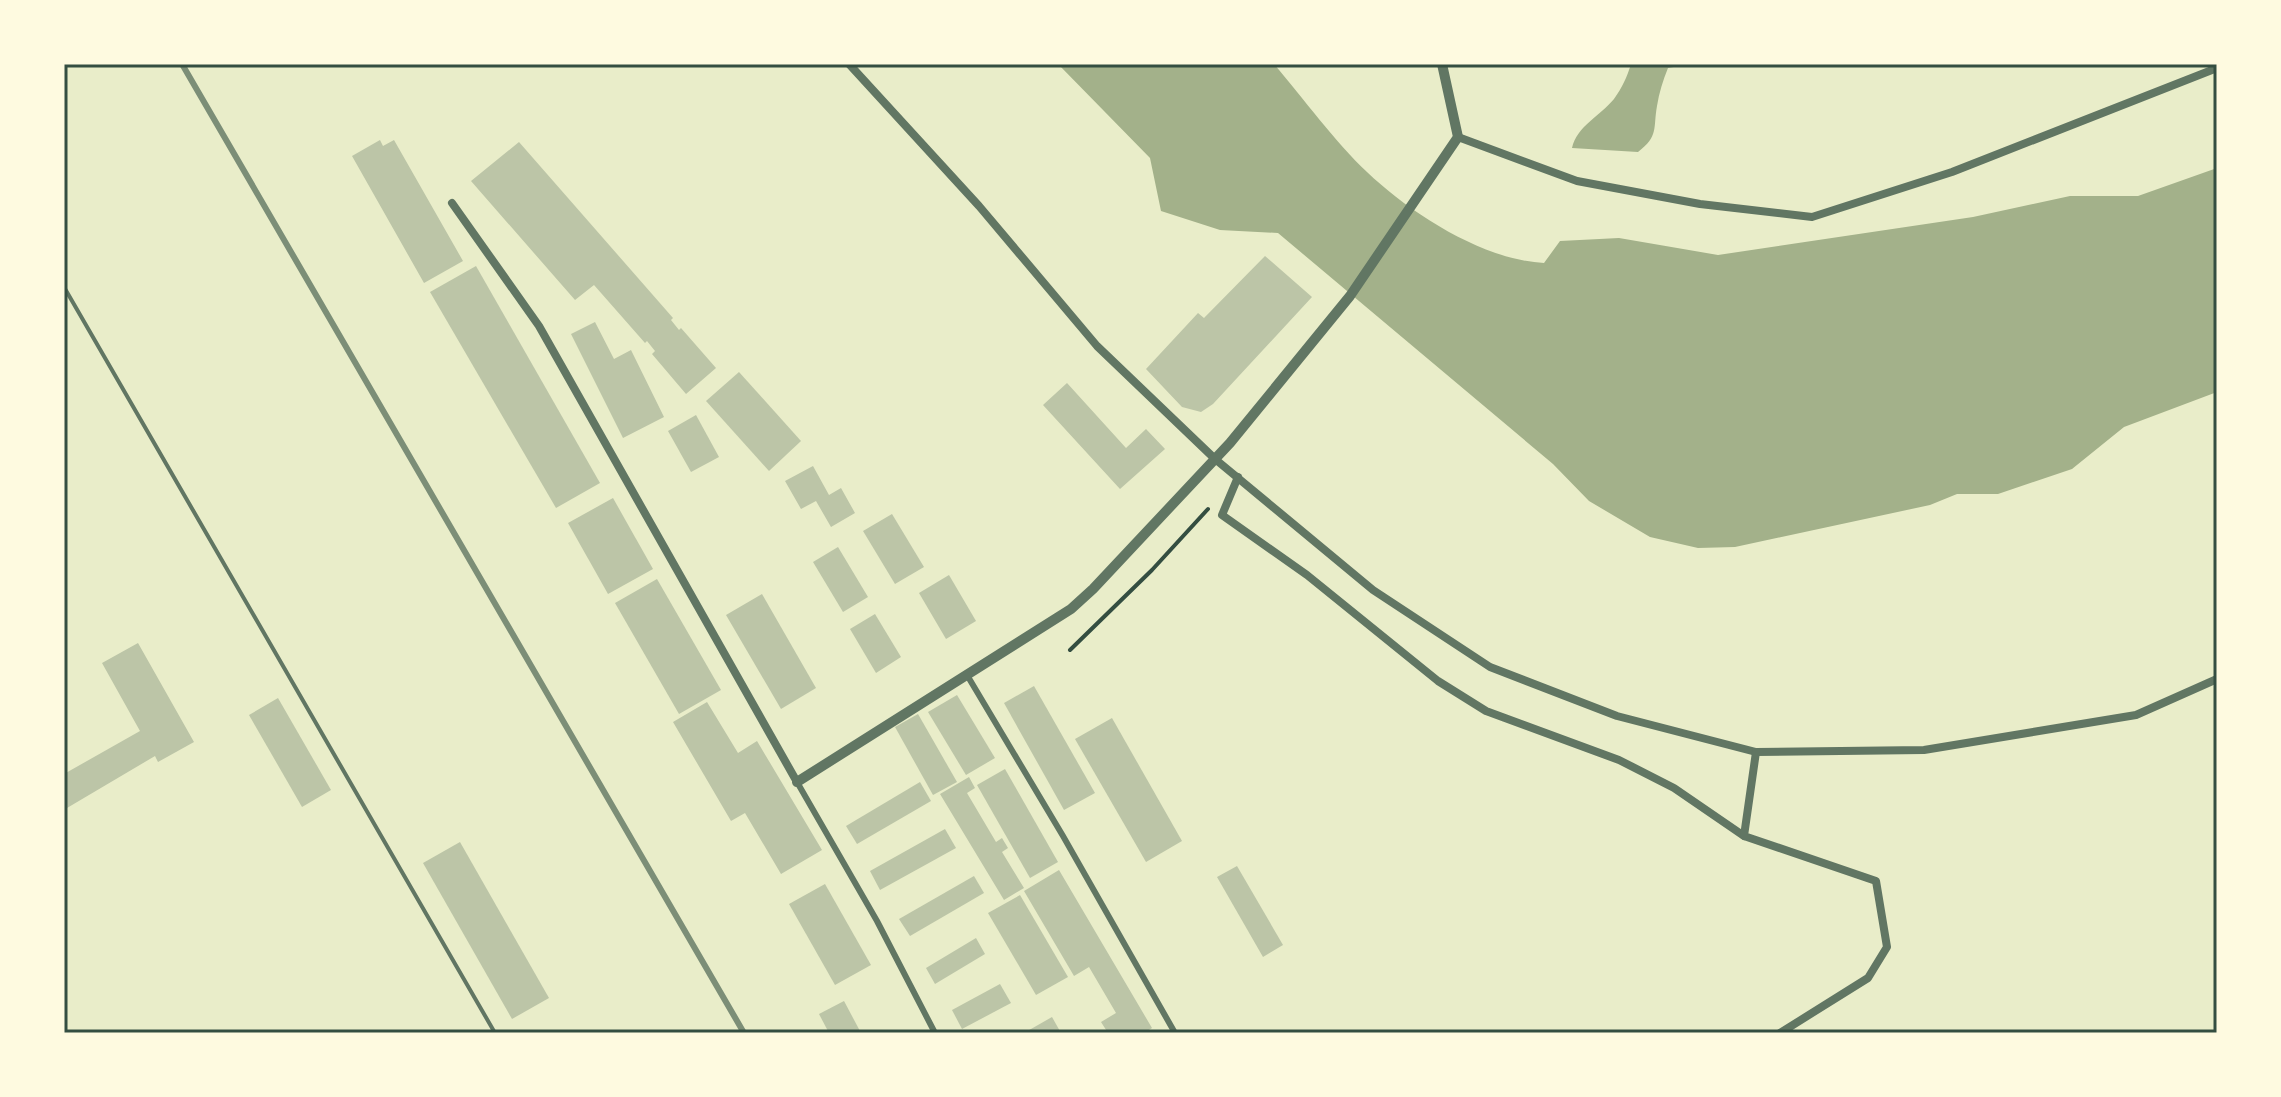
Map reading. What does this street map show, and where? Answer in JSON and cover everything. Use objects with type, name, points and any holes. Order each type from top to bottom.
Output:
[{"type":"street","points":[[849,64],[979,206],[1097,346],[1215,459],[1373,590],[1490,667],[1617,716],[1756,752],[1924,750],[2136,715],[2217,679]]},
{"type":"street","points":[[797,782],[1071,609],[1215,459],[1350,296],[1458,137],[1442,64]]},
{"type":"street","points":[[1458,137],[1577,181],[1700,204],[1812,217],[1952,172],[2217,68]]},
{"type":"street","points":[[452,203],[539,326],[877,921],[935,1033]]},
{"type":"street","points":[[1238,477],[1222,515],[1307,575],[1438,681],[1486,711],[1633,767],[1674,788],[1744,836],[1876,881],[1887,947],[1868,978],[1780,1033]]},
{"type":"street","points":[[967,675],[1175,1033]]},
{"type":"street","points":[[1744,836],[1756,752]]},
{"type":"lane","points":[[64,287],[495,1033]]},
{"type":"path","points":[[1070,650],[1152,570],[1216,501]]},
{"type":"shaded area","points":[[1058,64],[1274,64],[1355,160],[1404,203],[1473,244],[1521,260],[1544,263],[1560,241],[1619,238],[1718,255],[1973,217],[2070,196],[2138,196],[2217,168],[2217,392],[2124,427],[2072,469],[1998,494],[1957,494],[1930,505],[1735,547],[1698,548],[1650,537],[1589,501],[1553,464],[1278,233],[1220,230],[1161,211],[1150,158]]},
{"type":"shaded area","points":[[1631,64],[1691,64],[1668,68],[1652,136],[1638,152],[1572,148],[1584,127],[1614,99]]},
{"type":"building","points":[[380,140],[383,146],[394,140],[463,261],[424,283],[352,156]]},
{"type":"building","points":[[519,142],[673,318],[671,320],[679,330],[681,328],[716,368],[686,394],[652,354],[655,351],[647,341],[645,343],[594,285],[575,300],[471,181]]},
{"type":"building","points":[[1265,256],[1312,297],[1213,404],[1201,412],[1182,407],[1146,369],[1198,313],[1204,318]]},
{"type":"building","points":[[476,266],[600,483],[556,508],[430,292]]},
{"type":"building","points":[[595,322],[614,359],[631,350],[664,417],[623,438],[571,334]]},
{"type":"building","points":[[739,372],[801,441],[769,471],[706,401]]},
{"type":"building","points":[[1067,383],[1126,448],[1146,429],[1165,449],[1120,489],[1043,405]]},
{"type":"building","points":[[696,415],[719,457],[691,472],[668,431]]},
{"type":"building","points":[[813,466],[829,495],[841,488],[855,513],[831,527],[816,501],[801,509],[785,481]]},
{"type":"building","points":[[613,498],[653,569],[608,594],[568,523]]},
{"type":"building","points":[[892,514],[924,567],[895,584],[863,531]]},
{"type":"building","points":[[838,547],[868,597],[843,612],[813,562]]},
{"type":"building","points":[[949,575],[976,621],[946,639],[919,593]]},
{"type":"building","points":[[657,579],[721,690],[679,714],[615,603]]},
{"type":"building","points":[[762,594],[816,688],[781,709],[726,615]]},
{"type":"building","points":[[875,614],[901,657],[876,673],[850,629]]},
{"type":"building","points":[[138,643],[194,742],[158,762],[155,756],[67,808],[64,802],[64,774],[140,731],[102,663]]},
{"type":"building","points":[[1034,686],[1095,793],[1064,810],[1004,703]]},
{"type":"building","points":[[957,695],[995,758],[966,775],[928,712]]},
{"type":"building","points":[[278,698],[331,790],[302,807],[249,715]]},
{"type":"building","points":[[707,702],[738,753],[757,741],[822,850],[781,874],[745,813],[731,821],[673,722]]},
{"type":"building","points":[[918,714],[957,782],[933,795],[895,727]]},
{"type":"building","points":[[1112,718],[1182,841],[1146,862],[1075,739]]},
{"type":"building","points":[[1005,769],[1058,862],[1030,878],[977,785]]},
{"type":"building","points":[[969,777],[975,788],[967,793],[996,842],[1002,838],[1008,848],[1002,852],[1024,888],[1004,900],[940,794]]},
{"type":"building","points":[[920,782],[931,801],[857,844],[846,826]]},
{"type":"building","points":[[945,829],[956,848],[880,890],[870,871]]},
{"type":"building","points":[[460,842],[549,998],[512,1019],[423,863]]},
{"type":"building","points":[[1237,866],[1283,945],[1263,957],[1217,877]]},
{"type":"building","points":[[1059,870],[1152,1028],[1144,1033],[1108,1033],[1101,1022],[1116,1013],[1089,967],[1074,976],[1024,891]]},
{"type":"building","points":[[974,876],[984,893],[910,936],[899,919]]},
{"type":"building","points":[[825,884],[871,965],[835,985],[789,904]]},
{"type":"building","points":[[1020,895],[1068,977],[1036,995],[988,913]]},
{"type":"building","points":[[976,938],[985,954],[935,984],[926,968]]},
{"type":"building","points":[[1000,984],[1011,1003],[962,1029],[952,1010]]},
{"type":"building","points":[[844,1001],[861,1033],[829,1033],[819,1014]]},
{"type":"building","points":[[1052,1017],[1061,1033],[1024,1033]]},
{"type":"railway","points":[[182,64],[744,1033]]}]
